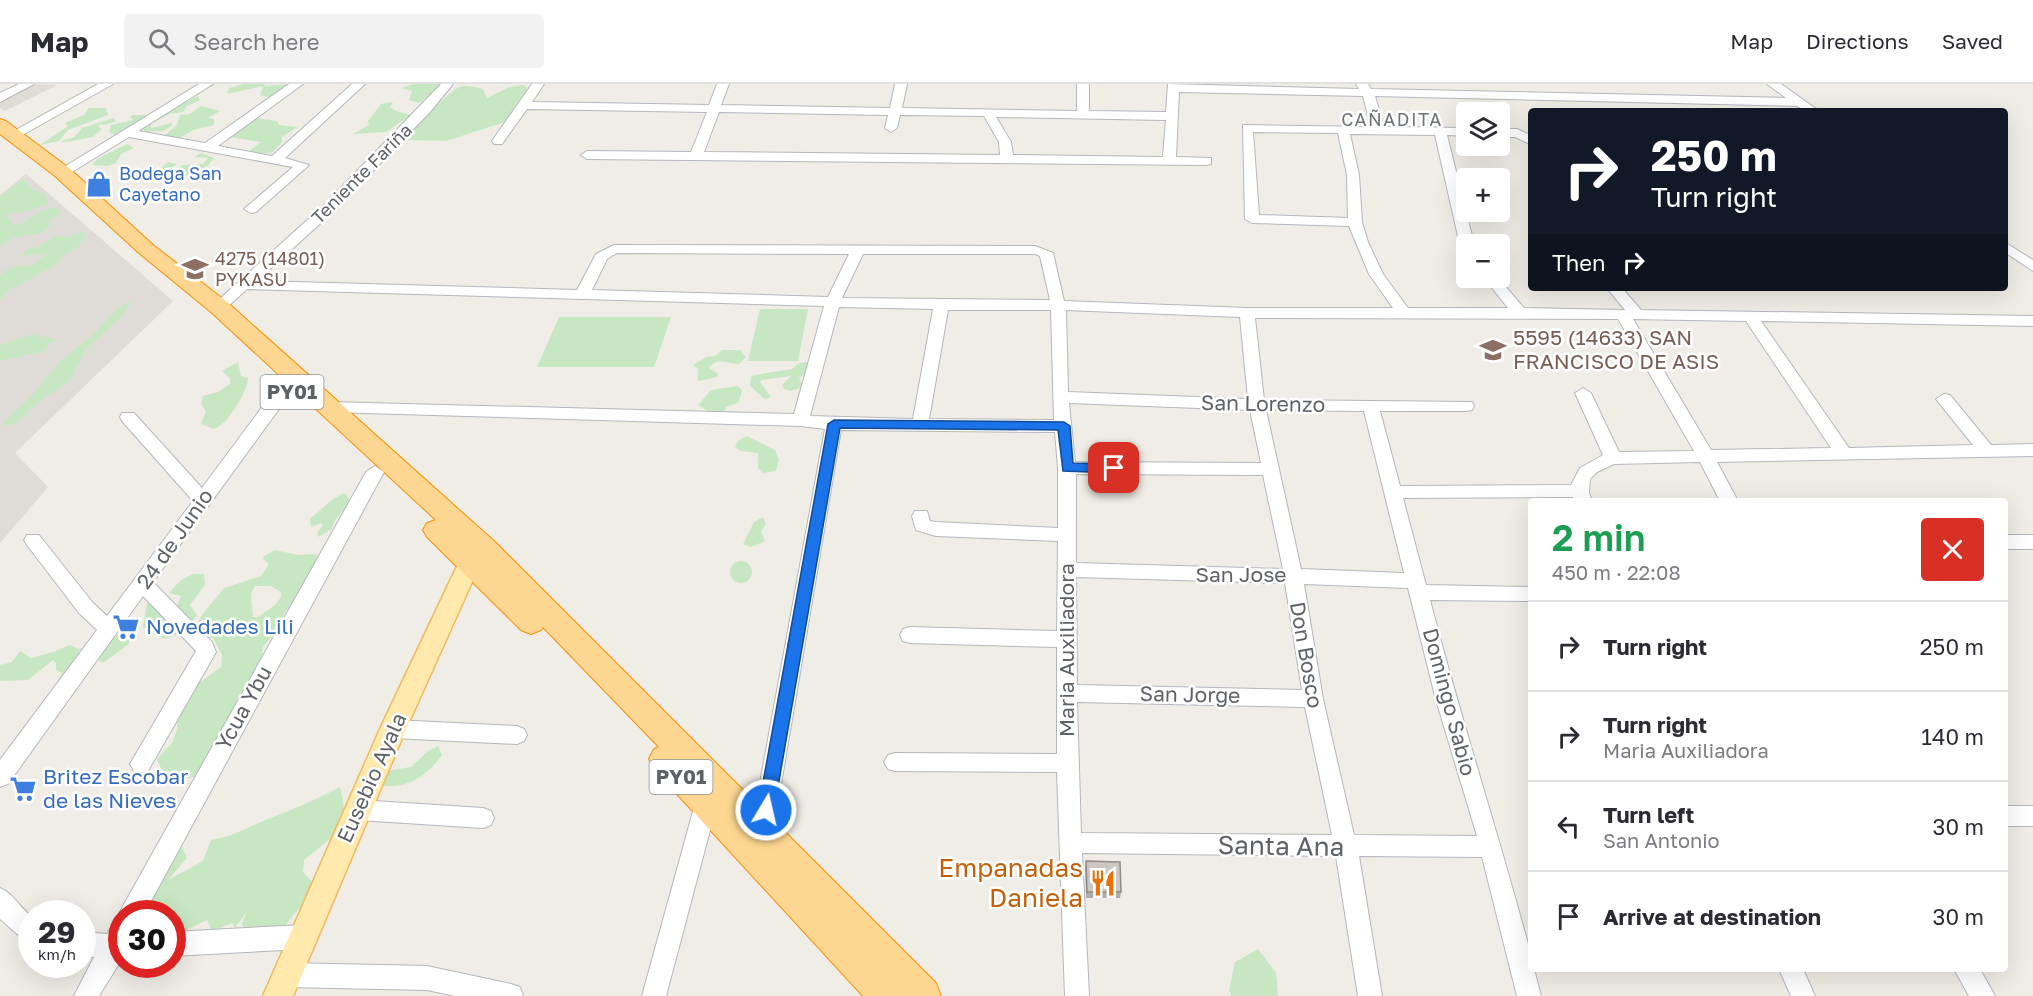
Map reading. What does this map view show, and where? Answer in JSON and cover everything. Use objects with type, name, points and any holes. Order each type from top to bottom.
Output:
[{"type":"highway","name":"PY01","points":[[4,133],[56,175],[130,256],[213,311],[329,407],[477,555],[762,832],[923,996]]},
{"type":"highway","name":"PY01","points":[[213,311],[286,387],[375,472],[477,555],[880,992]]},
{"type":"main road","name":"Eusebio Ayala","points":[[282,985],[393,729],[477,555]]},
{"type":"street","points":[[0,98],[28,84]]},
{"type":"street","points":[[4,133],[107,84]]},
{"type":"street","points":[[56,175],[128,134],[207,84]]},
{"type":"street","points":[[206,148],[297,84]]},
{"type":"street","points":[[274,161],[359,84]]},
{"type":"street","name":"Teniente Fariña","points":[[213,311],[247,285],[394,143],[447,84]]},
{"type":"street","points":[[498,141],[538,84]]},
{"type":"street","points":[[696,157],[723,84]]},
{"type":"street","points":[[891,128],[901,84]]},
{"type":"street","points":[[1083,84],[1083,114]]},
{"type":"street","points":[[1545,84],[1563,108]]},
{"type":"street","points":[[1773,84],[1808,108]]},
{"type":"street","points":[[1169,160],[1174,86],[1365,89],[1799,102]]},
{"type":"street","points":[[1365,89],[1378,129]]},
{"type":"street","points":[[524,105],[1172,116]]},
{"type":"street","points":[[987,112],[1005,142],[1007,159]]},
{"type":"street","points":[[1355,222],[1252,219],[1247,128],[1456,132]]},
{"type":"street","points":[[1343,130],[1353,175],[1355,222],[1361,242],[1376,274],[1404,313]]},
{"type":"street","points":[[1440,132],[1464,234]]},
{"type":"street","points":[[1510,133],[1516,133],[1528,139]]},
{"type":"street","points":[[128,134],[300,164],[303,167],[251,209]]},
{"type":"street","points":[[587,155],[1206,161]]},
{"type":"street","points":[[2008,248],[2033,267]]},
{"type":"street","points":[[582,295],[601,257],[614,249],[858,249],[833,301],[801,420]]},
{"type":"street","name":"Maria Auxiliadora","points":[[858,249],[1042,250],[1046,253],[1058,305],[1060,397],[1067,468],[1067,763],[1077,996]]},
{"type":"street","points":[[247,285],[941,305],[1058,305],[1247,313],[1520,313],[2033,321]]},
{"type":"street","points":[[1499,288],[1520,313]]},
{"type":"street","points":[[1616,291],[1706,454],[1728,498]]},
{"type":"street","points":[[920,423],[941,305]]},
{"type":"street","name":"Don Bosco","points":[[1247,313],[1257,405],[1293,574],[1313,699],[1346,847],[1370,996]]},
{"type":"street","points":[[1751,318],[1843,452]]},
{"type":"street","name":"24 de Junio","points":[[0,777],[286,387]]},
{"type":"street","points":[[1583,393],[1612,458]]},
{"type":"street","name":"San Lorenzo","points":[[1060,397],[1257,405],[1371,407],[1466,405]]},
{"type":"street","points":[[1944,399],[1986,450]]},
{"type":"street","points":[[329,407],[801,420],[834,424],[1064,426]]},
{"type":"street","name":"Domingo Sabio","points":[[1371,407],[1446,700],[1491,847],[1529,996]]},
{"type":"street","points":[[128,417],[202,499]]},
{"type":"street","points":[[762,832],[834,424]]},
{"type":"street","points":[[1392,492],[1580,496],[1583,473],[1594,465],[1612,458],[1706,454],[2033,450]]},
{"type":"street","points":[[1067,468],[1269,469]]},
{"type":"street","name":"Ycua Ybu","points":[[138,900],[375,472]]},
{"type":"street","points":[[921,516],[922,525],[936,530],[1068,535]]},
{"type":"street","points":[[33,540],[75,594],[109,629]]},
{"type":"street","points":[[2008,542],[2033,542]]},
{"type":"street","name":"San Jose","points":[[1066,570],[1226,576],[1293,574],[1528,594]]},
{"type":"street","points":[[141,764],[206,652],[205,648],[143,584]]},
{"type":"street","points":[[910,635],[1066,639]]},
{"type":"street","name":"San Jorge","points":[[1068,693],[1313,699]]},
{"type":"street","points":[[393,729],[517,735]]},
{"type":"street","points":[[895,762],[1067,763]]},
{"type":"street","points":[[654,996],[706,804]]},
{"type":"street","points":[[358,810],[483,818]]},
{"type":"street","points":[[2008,816],[2033,816]]},
{"type":"street","name":"Santa Ana","points":[[1072,843],[1491,847]]},
{"type":"street","points":[[0,899],[18,921]]},
{"type":"street","points":[[186,943],[303,937]]},
{"type":"street","points":[[86,996],[108,958]]},
{"type":"street","points":[[1792,972],[1803,996]]},
{"type":"street","points":[[1968,972],[1983,996]]},
{"type":"street","points":[[282,985],[427,978],[511,996]]},
{"type":"shaded area","points":[[31,84],[57,85],[5,111],[0,108],[0,100]]},
{"type":"shaded area","points":[[26,174],[173,301],[15,453],[48,487],[0,543],[0,195]]},
{"type":"green space","points":[[244,84],[265,84],[264,86],[290,84],[285,93],[267,97],[260,95],[263,86],[227,94],[229,88]]},
{"type":"green space","points":[[413,84],[444,84],[419,103],[409,100],[412,91],[402,88]]},
{"type":"green space","points":[[523,85],[527,87],[514,107],[515,119],[446,141],[405,140],[405,136],[425,116],[458,88],[468,86],[483,89],[487,98],[509,87]]},
{"type":"green space","points":[[198,96],[200,100],[187,106],[183,112],[169,114],[151,124],[151,128],[172,123],[172,126],[163,131],[144,132],[140,129],[114,135],[109,132],[111,125],[133,120],[130,117],[132,115],[161,115]]},
{"type":"green space","points":[[393,103],[390,107],[396,111],[411,115],[386,132],[353,134],[369,125],[368,121],[381,104]]},
{"type":"green space","points":[[201,106],[220,111],[208,118],[214,119],[214,125],[193,130],[180,138],[163,137],[177,125],[180,115],[190,114]]},
{"type":"green space","points":[[89,108],[106,108],[108,115],[68,130],[59,141],[40,145],[68,126],[65,123],[84,115]]},
{"type":"green space","points":[[114,118],[116,121],[105,125],[100,124],[98,127],[102,129],[93,137],[61,143],[74,137],[82,128]]},
{"type":"green space","points":[[256,118],[277,121],[279,125],[297,127],[282,137],[282,142],[272,153],[252,153],[250,150],[261,142],[229,137]]},
{"type":"green space","points":[[127,144],[134,148],[121,154],[116,163],[108,166],[92,165],[97,159]]},
{"type":"green space","points":[[201,153],[214,158],[207,167],[194,171],[192,175],[173,177],[157,172],[168,162],[177,164],[164,173],[172,172],[183,165],[203,164],[208,158],[194,157]]},
{"type":"green space","points":[[22,179],[34,191],[45,194],[48,204],[24,212],[9,213],[6,217],[12,220],[12,224],[24,222],[46,209],[58,209],[61,213],[50,220],[51,224],[42,233],[16,237],[0,246],[0,196]]},
{"type":"green space","points":[[81,232],[86,234],[78,247],[63,255],[56,265],[7,291],[0,300],[0,276],[4,271],[17,266],[30,266],[49,253],[22,256],[27,249],[38,247],[54,236],[68,237]]},
{"type":"green space","points":[[133,300],[119,319],[87,348],[69,382],[42,399],[16,423],[3,426],[4,421],[26,402],[60,361],[91,336],[120,306]]},
{"type":"green space","points":[[760,309],[808,309],[798,361],[748,361]]},
{"type":"green space","points":[[559,317],[671,317],[654,367],[537,367]]},
{"type":"green space","points":[[32,334],[54,339],[44,351],[0,361],[0,345]]},
{"type":"green space","points":[[722,350],[740,350],[746,357],[739,364],[723,361],[712,364],[709,368],[718,374],[717,377],[698,381],[698,369],[693,365],[706,357],[715,356]]},
{"type":"green space","points":[[238,362],[241,376],[248,378],[236,407],[225,421],[214,429],[201,424],[206,411],[201,405],[203,396],[218,392],[230,384],[230,378],[222,371]]},
{"type":"green space","points":[[810,362],[808,372],[799,378],[803,387],[791,391],[784,389],[782,385],[791,376],[762,380],[760,382],[771,397],[765,399],[750,386],[751,377],[755,375],[792,369],[799,363]]},
{"type":"green space","points":[[738,386],[742,390],[739,402],[726,407],[726,410],[711,413],[698,405],[711,390]]},
{"type":"green space","points":[[747,436],[775,450],[779,460],[776,471],[763,473],[758,468],[758,453],[741,451],[735,447],[738,441]]},
{"type":"green space","points":[[344,493],[349,499],[332,529],[318,537],[317,533],[323,525],[321,523],[311,527],[310,519],[333,499]]},
{"type":"green space","points":[[763,517],[766,524],[761,531],[765,541],[751,547],[743,544],[754,522]]},
{"type":"green space","points":[[275,550],[298,555],[316,554],[318,560],[285,612],[280,626],[263,647],[261,661],[196,777],[184,778],[183,773],[162,771],[157,759],[172,743],[178,727],[175,719],[192,688],[221,667],[222,655],[213,638],[197,635],[194,629],[202,615],[224,588],[261,576],[269,564],[263,559]],"holes":[[[255,586],[271,586],[281,592],[281,597],[275,605],[258,617],[253,617],[251,594]]]},
{"type":"green space","points":[[737,561],[745,561],[752,568],[752,576],[745,583],[737,583],[730,576],[730,568]]},
{"type":"green space","points":[[193,574],[204,574],[205,585],[190,605],[197,615],[186,632],[164,639],[143,627],[147,603],[152,603],[165,621],[171,620],[181,596],[169,593],[181,580]]},
{"type":"green space","points":[[127,633],[130,636],[129,644],[103,663],[99,661],[98,657],[115,636]]},
{"type":"green space","points":[[69,645],[79,649],[86,647],[61,682],[57,683],[62,673],[56,670],[56,663],[53,660],[28,680],[0,681],[0,665],[12,662],[20,651],[31,658]]},
{"type":"green space","points":[[438,746],[442,755],[430,769],[416,779],[399,786],[381,785],[386,771],[411,767],[428,751]]},
{"type":"green space","points":[[340,787],[344,813],[342,822],[332,837],[304,860],[303,872],[317,887],[277,935],[246,934],[242,924],[247,911],[235,928],[232,923],[212,931],[207,920],[186,930],[186,900],[130,900],[164,859],[182,847],[187,858],[168,880],[203,861],[211,840],[236,833]]},
{"type":"green space","points":[[1258,949],[1276,973],[1278,996],[1231,996],[1229,990],[1235,962]]},
{"type":"building","name":"Empanadas Daniela","points":[[1086,861],[1120,862],[1121,892],[1087,892]]},
{"type":"place","name":"Bodega San Cayetano","points":[[99,184]]},
{"type":"place","name":"4275 (14801) PYKASU","points":[[195,269]]},
{"type":"place","name":"5595 (14633) SAN FRANCISCO DE ASIS","points":[[1493,350]]},
{"type":"place","name":"Novedades Lili","points":[[126,627]]},
{"type":"place","name":"Britez Escobar de las Nieves","points":[[23,789]]},
{"type":"place","name":"Empanadas Daniela","points":[[1103,883]]},
{"type":"district","name":"CAÑADITA","points":[[1392,120]]},
{"type":"route","points":[[766,810],[834,424],[1064,426],[1067,468],[1114,468]]}]
